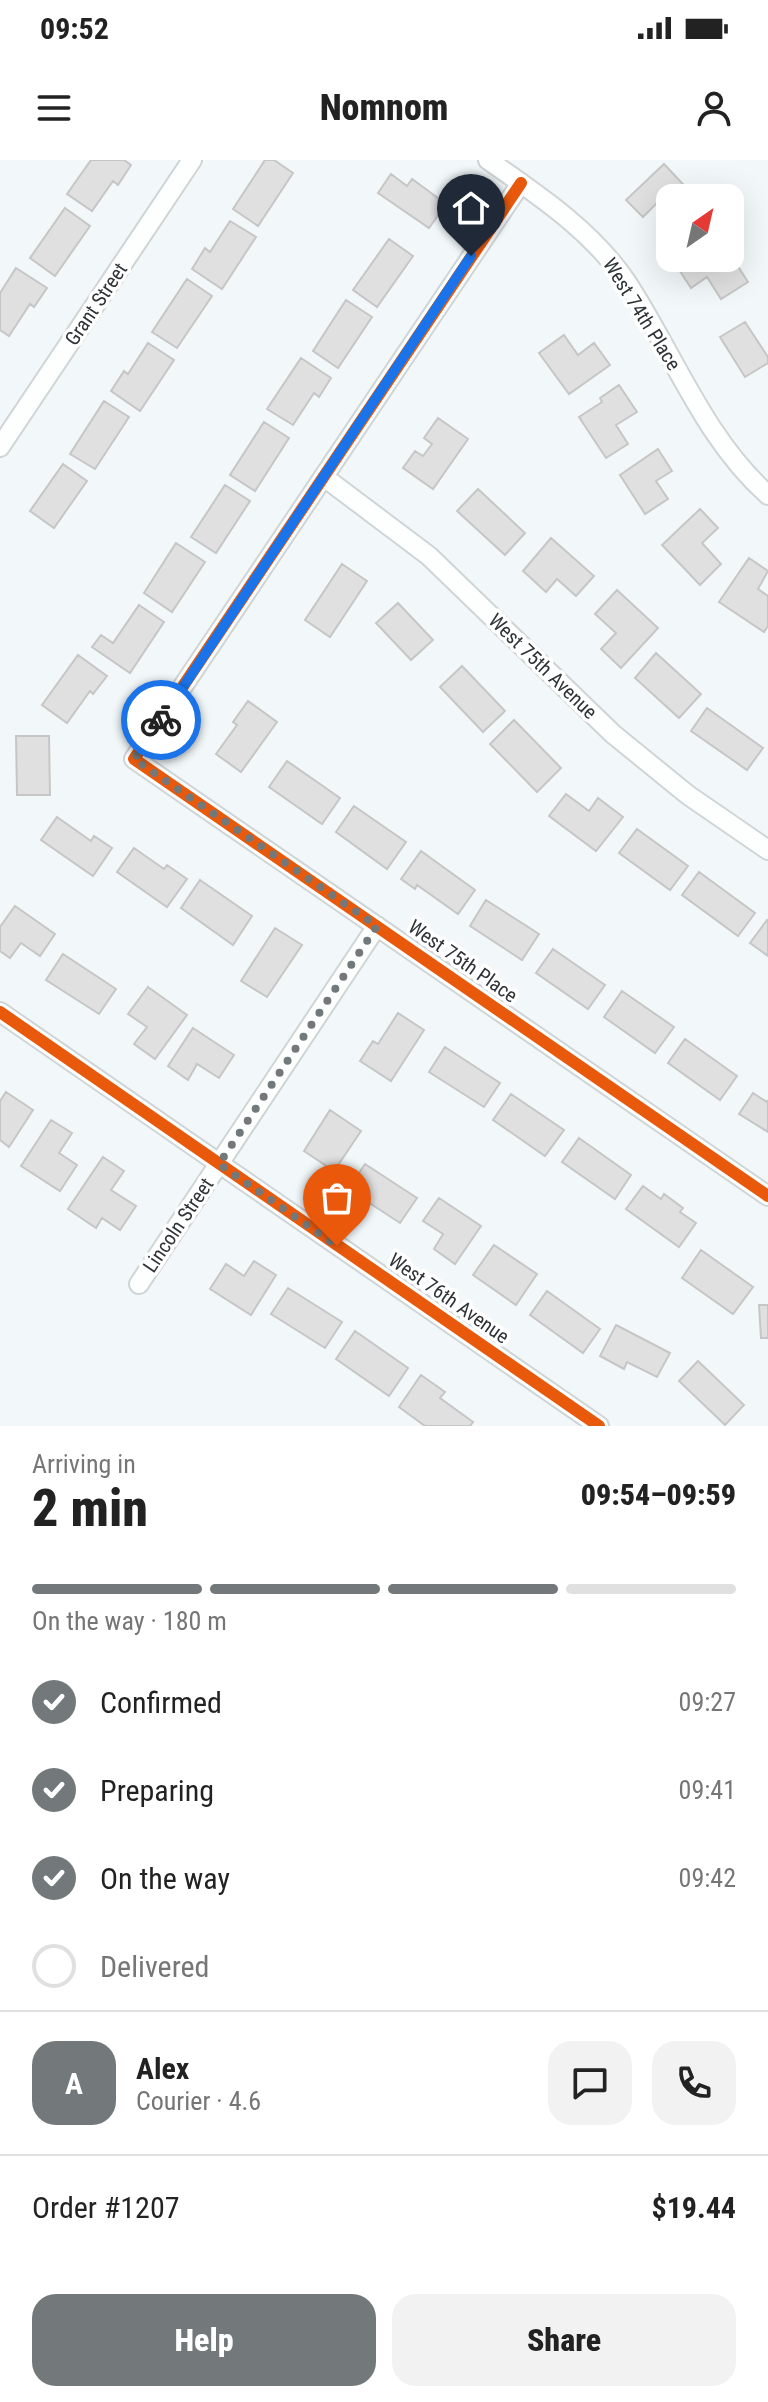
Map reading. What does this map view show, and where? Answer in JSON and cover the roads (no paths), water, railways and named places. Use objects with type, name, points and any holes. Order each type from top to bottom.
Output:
[{"type":"street","name":"Grant Street","points":[[0,447],[192,160]]},
{"type":"street","name":"West 74th Place","points":[[488,160],[572,221],[608,257],[626,282],[697,405],[728,451],[768,495]]},
{"type":"street","points":[[324,477],[521,183]]},
{"type":"street","name":"West 75th Place","points":[[324,477],[134,759],[768,1196]]},
{"type":"street","name":"West 75th Avenue","points":[[324,477],[429,556],[629,748],[688,795],[768,850]]},
{"type":"street","name":"Lincoln Street","points":[[139,1284],[377,926]]},
{"type":"street","name":"West 76th Avenue","points":[[0,1012],[599,1426]]}]
